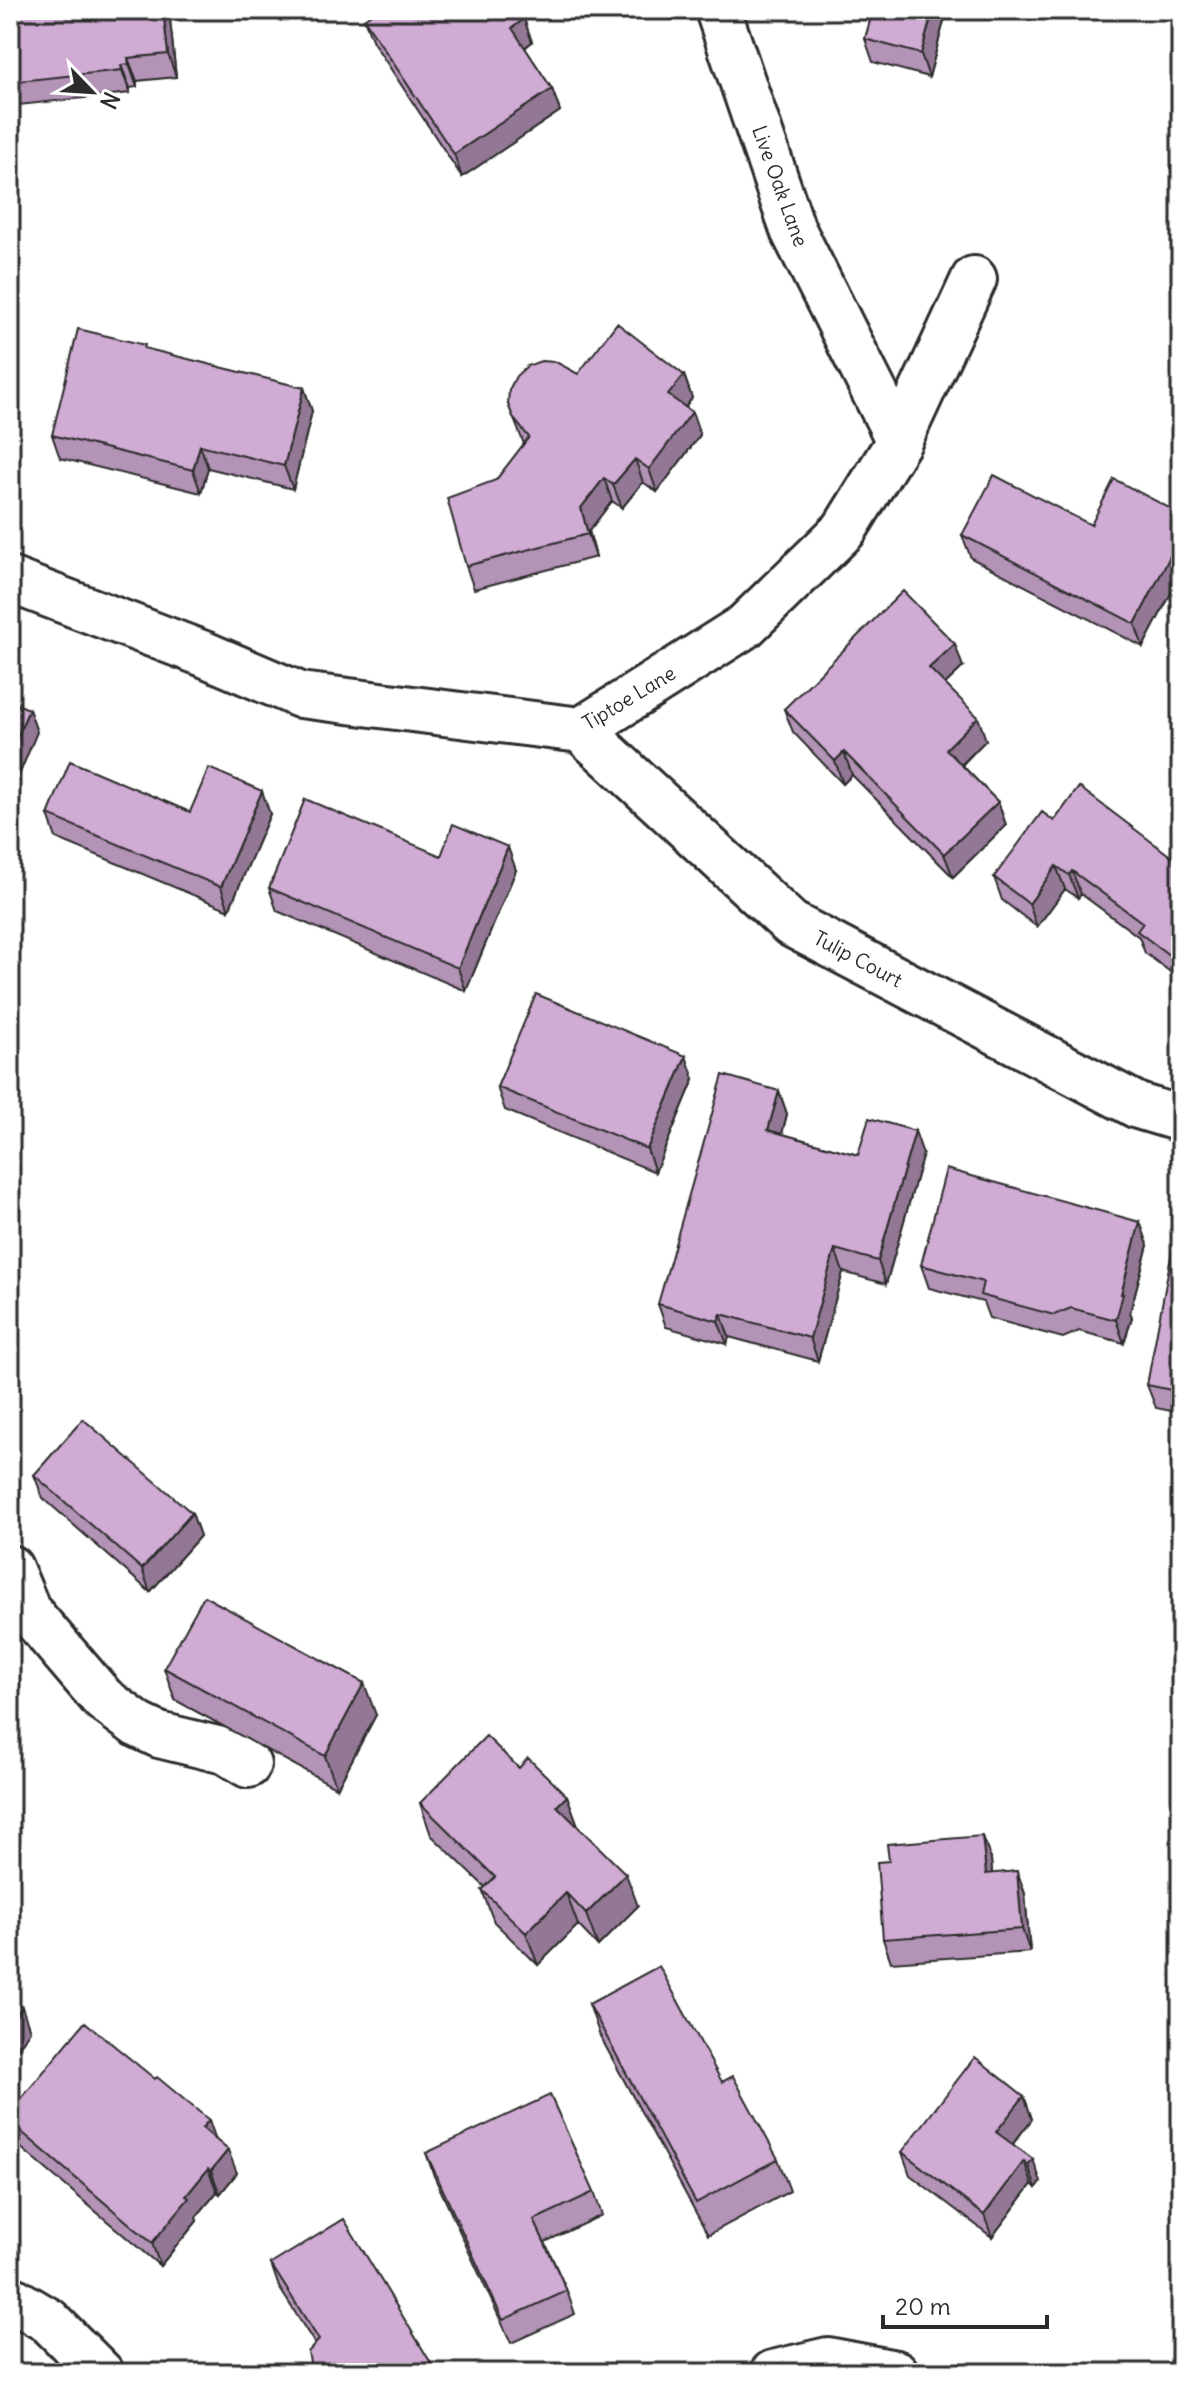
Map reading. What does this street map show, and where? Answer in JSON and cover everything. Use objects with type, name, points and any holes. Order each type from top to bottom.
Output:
[{"type":"street","name":"Live Oak Lane","points":[[718,10],[793,230],[899,441]]},
{"type":"street","name":"Tiptoe Lane","points":[[10,580],[204,654],[300,695],[581,730],[745,626],[844,530],[899,441],[974,279]]},
{"type":"street","name":"Tulip Court","points":[[581,730],[791,924],[1138,1106],[1181,1119]]},
{"type":"street","points":[[10,1568],[28,1611],[103,1699],[138,1725],[159,1735],[225,1751],[248,1765]]},
{"type":"street","points":[[10,2298],[49,2321],[101,2373]]},
{"type":"street","points":[[773,2373],[828,2360],[896,2373]]},
{"type":"building","points":[[10,10],[163,10],[168,54],[128,58],[129,64],[121,65],[122,70],[10,82]]},
{"type":"building","points":[[377,10],[518,10],[524,19],[512,28],[552,89],[454,154],[364,19]]},
{"type":"building","points":[[873,10],[933,10],[921,54],[865,39]]},
{"type":"building","points":[[617,323],[684,375],[668,395],[692,412],[649,469],[635,459],[613,485],[604,478],[581,508],[588,534],[466,566],[447,498],[496,480],[529,437],[514,419],[508,404],[509,390],[516,376],[527,366],[541,361],[556,362],[578,374]]},
{"type":"building","points":[[78,329],[304,388],[284,466],[200,445],[193,470],[52,435]]},
{"type":"building","points":[[994,475],[1091,525],[1114,479],[1181,514],[1181,535],[1135,624],[962,535]]},
{"type":"building","points":[[903,591],[955,644],[929,668],[978,717],[946,749],[998,802],[944,854],[844,752],[835,761],[784,709]]},
{"type":"building","points":[[10,701],[29,709],[10,754]]},
{"type":"building","points":[[70,761],[190,812],[209,768],[262,791],[221,887],[48,815]]},
{"type":"building","points":[[1079,787],[1181,864],[1181,964],[1137,931],[1143,923],[1072,871],[1069,875],[1056,866],[1029,904],[994,877],[1042,812],[1054,821]]},
{"type":"building","points":[[305,799],[441,856],[453,824],[508,847],[458,968],[269,888]]},
{"type":"building","points":[[536,994],[686,1056],[647,1149],[497,1087]]},
{"type":"building","points":[[723,1075],[779,1091],[768,1130],[858,1155],[869,1118],[915,1131],[878,1261],[835,1249],[810,1338],[721,1314],[718,1321],[658,1304]]},
{"type":"building","points":[[946,1169],[1140,1222],[1116,1320],[1071,1308],[1054,1315],[980,1295],[983,1282],[921,1265]]},
{"type":"building","points":[[1172,1251],[1181,1253],[1181,1392],[1147,1385]]},
{"type":"building","points":[[83,1419],[192,1513],[142,1569],[34,1475]]},
{"type":"building","points":[[204,1596],[364,1683],[325,1756],[164,1668]]},
{"type":"building","points":[[486,1736],[519,1768],[528,1758],[567,1796],[557,1806],[626,1874],[586,1914],[566,1893],[526,1933],[482,1890],[495,1877],[420,1803]]},
{"type":"building","points":[[982,1836],[986,1874],[1017,1871],[1022,1929],[883,1939],[877,1862],[889,1861],[887,1844]]},
{"type":"building","points":[[659,1966],[722,2082],[733,2076],[778,2159],[696,2203],[589,2004]]},
{"type":"building","points":[[10,1999],[22,2007],[10,2025]]},
{"type":"building","points":[[85,2022],[209,2120],[202,2128],[228,2150],[211,2171],[208,2169],[152,2243],[10,2122],[10,2112]]},
{"type":"building","points":[[975,2057],[1024,2096],[996,2132],[1033,2159],[1028,2165],[1024,2161],[984,2215],[902,2152]]},
{"type":"building","points":[[550,2095],[594,2192],[534,2220],[567,2291],[503,2320],[426,2153]]},
{"type":"building","points":[[344,2219],[437,2373],[318,2373],[311,2367],[308,2352],[319,2340],[271,2264]]}]
